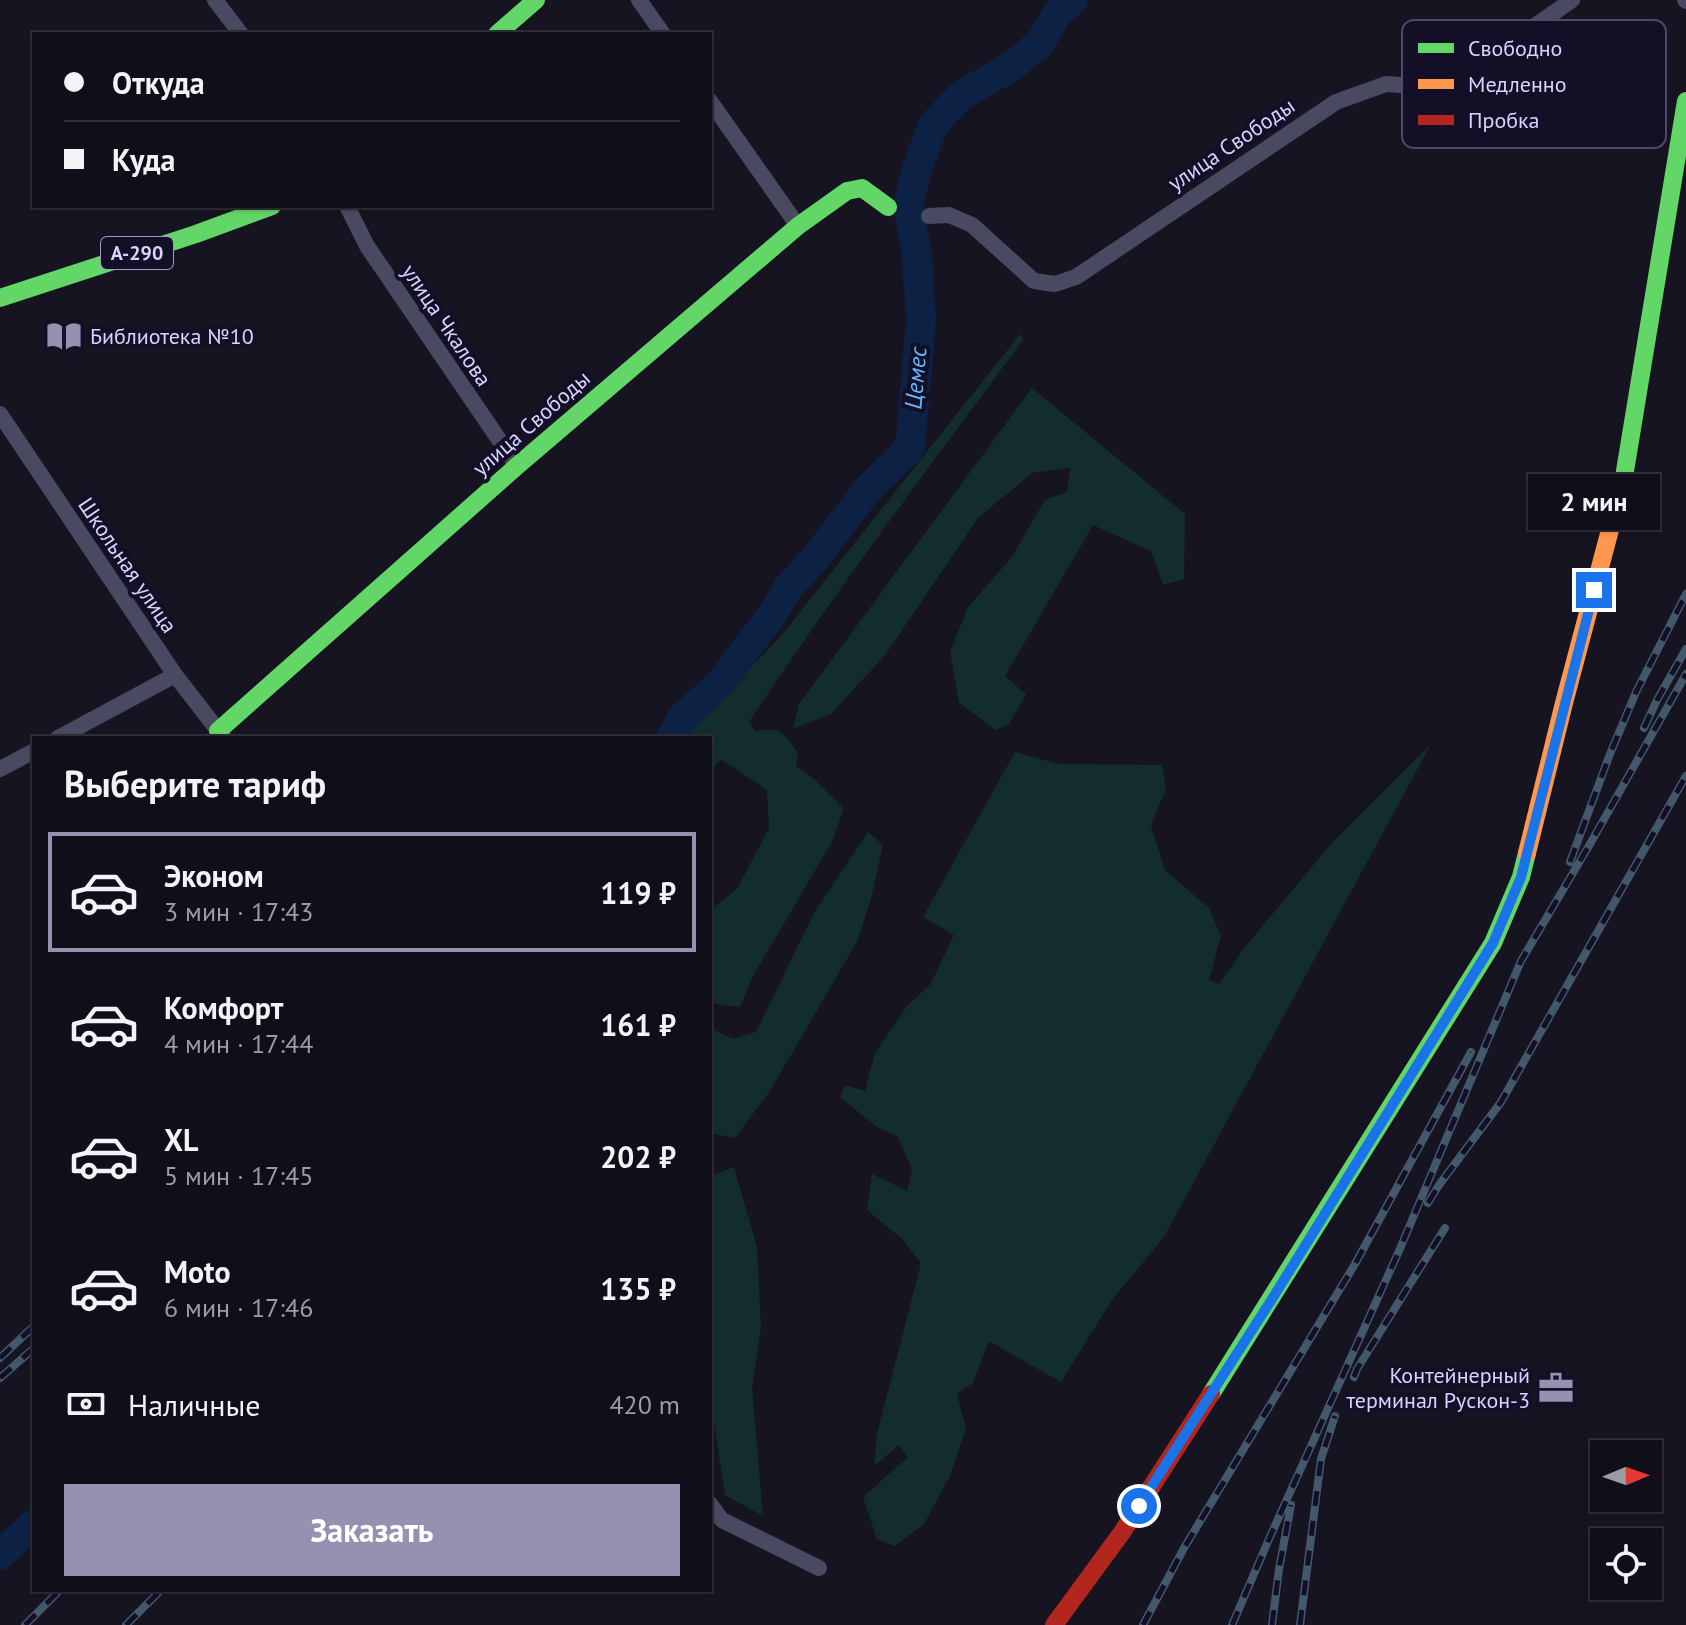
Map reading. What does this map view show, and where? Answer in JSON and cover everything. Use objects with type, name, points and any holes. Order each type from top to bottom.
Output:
[{"type":"main road","points":[[499,32],[536,0]]},
{"type":"main road","points":[[1054,1625],[1123,1531],[1272,1299],[1493,943],[1521,877],[1624,477],[1686,101]]},
{"type":"main road","name":"улица Свободы","points":[[221,734],[517,466],[798,226],[847,191],[862,188],[888,207]]},
{"type":"main road","name":"А-290","points":[[0,298],[267,208]]},
{"type":"street","points":[[215,0],[239,32]]},
{"type":"street","points":[[639,0],[662,32]]},
{"type":"street","name":"улица Свободы","points":[[1543,20],[1572,0]]},
{"type":"street","name":"улица Свободы","points":[[929,216],[949,215],[972,225],[1034,281],[1055,284],[1076,277],[1336,102],[1386,84],[1402,85]]},
{"type":"street","points":[[712,104],[798,226]]},
{"type":"street","name":"улица Чкалова","points":[[348,208],[367,246],[517,466]]},
{"type":"street","name":"Школьная улица","points":[[0,414],[175,675],[221,734]]},
{"type":"street","points":[[62,736],[175,675]]},
{"type":"street","points":[[0,769],[32,752]]},
{"type":"street","points":[[712,1507],[722,1520],[819,1568]]},
{"type":"green space","points":[[1020,334],[1024,339],[849,576],[749,722],[755,731],[777,731],[785,736],[798,753],[796,766],[844,808],[833,840],[753,976],[740,1007],[717,1004],[712,1002],[712,908],[737,889],[769,828],[767,790],[721,759],[712,770],[712,736],[682,736],[690,722],[781,636]]},
{"type":"green space","points":[[1032,388],[1185,514],[1184,579],[1163,585],[1151,551],[1093,525],[1005,676],[1026,694],[1009,724],[996,730],[959,703],[950,652],[968,607],[1011,558],[1045,500],[1067,492],[1070,468],[1032,473],[978,518],[886,654],[831,714],[793,729],[799,704]]},
{"type":"green space","points":[[1431,744],[1164,1237],[1112,1300],[1061,1382],[989,1341],[973,1383],[957,1394],[966,1429],[950,1476],[924,1524],[895,1546],[877,1539],[863,1497],[908,1457],[899,1445],[874,1466],[877,1434],[921,1263],[903,1240],[867,1210],[872,1174],[907,1191],[912,1170],[898,1137],[877,1127],[840,1097],[845,1085],[865,1091],[875,1053],[907,1006],[930,985],[954,935],[923,917],[1015,752],[1059,764],[1162,765],[1166,788],[1151,826],[1165,870],[1209,908],[1221,936],[1209,980],[1219,984],[1244,948],[1331,844]]},
{"type":"green space","points":[[868,832],[883,845],[858,940],[770,1091],[735,1138],[712,1133],[712,1029],[733,1039],[756,1032],[814,913]]},
{"type":"green space","points":[[734,1167],[757,1247],[761,1328],[752,1388],[763,1516],[725,1495],[715,1430],[712,1400],[712,1175]]},
{"type":"waterway","name":"Цемес","points":[[672,736],[683,717],[721,682],[774,612],[789,586],[813,561],[868,489],[910,448],[921,321],[917,255],[908,206],[933,125],[962,95],[1012,66],[1040,43],[1057,14],[1073,0]]},
{"type":"waterway","name":"Цемес","points":[[0,1555],[32,1526]]},
{"type":"railway","points":[[1570,862],[1636,692],[1686,594]]},
{"type":"railway","points":[[1644,728],[1686,649]]},
{"type":"railway","points":[[1232,1625],[1399,1251],[1521,961],[1686,674]]},
{"type":"railway","points":[[1428,1203],[1501,1102],[1686,776]]},
{"type":"railway","points":[[1143,1625],[1184,1548],[1355,1264],[1471,1052]]},
{"type":"railway","points":[[1354,1377],[1445,1228]]},
{"type":"railway","points":[[0,1358],[32,1328]]},
{"type":"railway","points":[[0,1378],[32,1350]]},
{"type":"railway","points":[[1300,1625],[1321,1459],[1335,1416]]},
{"type":"railway","points":[[1272,1625],[1291,1505]]},
{"type":"railway","points":[[25,1625],[58,1592]]},
{"type":"railway","points":[[126,1625],[159,1592]]},
{"type":"traffic: fast","points":[[499,32],[536,0]]},
{"type":"traffic: fast","points":[[1611,526],[1624,477],[1686,101]]},
{"type":"traffic: fast","points":[[218,731],[517,466],[798,226],[847,191],[862,188],[888,207]]},
{"type":"traffic: fast","points":[[0,298],[267,208]]},
{"type":"traffic: fast","points":[[1211,1394],[1493,943],[1521,877],[1527,853]]},
{"type":"traffic: slow","points":[[1527,853],[1611,526]]},
{"type":"traffic: jam","points":[[1054,1625],[1123,1531],[1211,1394]]},
{"type":"place","name":"Библиотека №10","points":[[64,336]]},
{"type":"place","name":"Контейнерный терминал Рускон-3","points":[[1556,1388]]},
{"type":"route","points":[[1139,1506],[1272,1299],[1493,943],[1521,877],[1594,590]]}]
